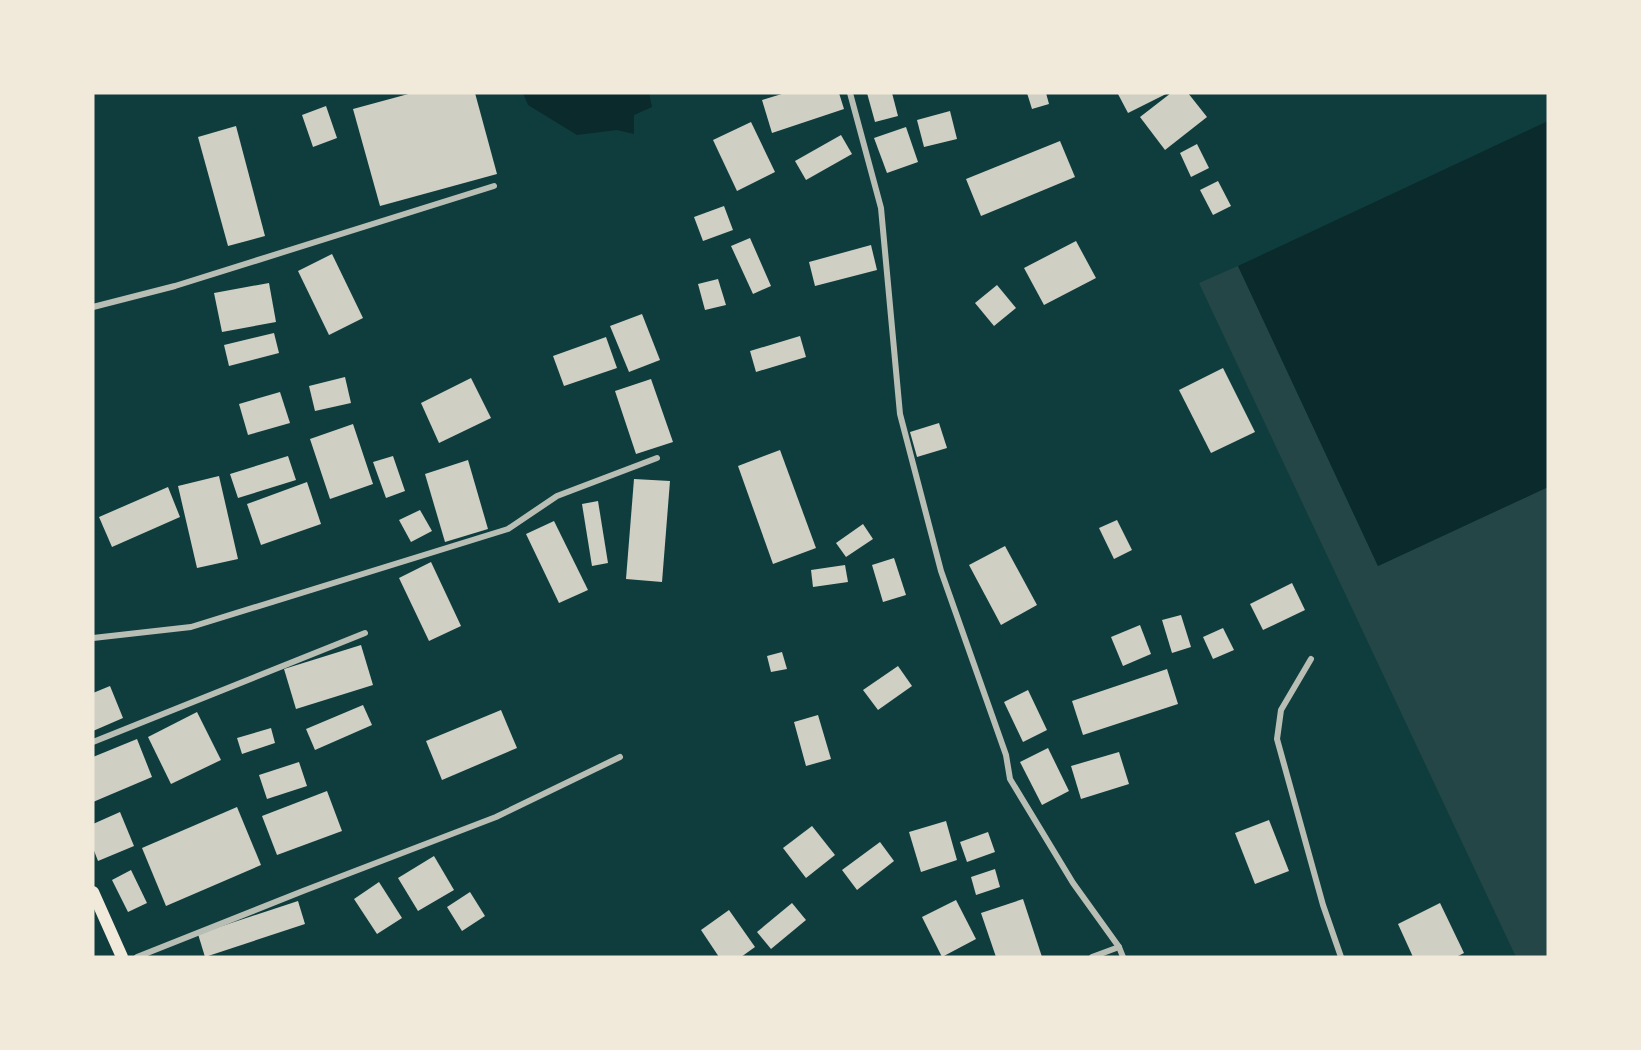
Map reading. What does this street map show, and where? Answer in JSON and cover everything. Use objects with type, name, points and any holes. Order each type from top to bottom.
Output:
[{"type":"main road","points":[[93,892],[122,957]]},
{"type":"street","points":[[850,93],[881,208],[900,414],[941,572],[1006,755],[1010,779],[1073,883],[1119,947],[1123,957]]},
{"type":"street","points":[[93,307],[175,286],[494,186]]},
{"type":"street","points":[[93,638],[191,627],[508,529],[557,496],[657,458]]},
{"type":"street","points":[[93,742],[365,633]]},
{"type":"street","points":[[1311,659],[1281,710],[1277,739],[1323,905],[1341,957]]},
{"type":"street","points":[[137,957],[314,886],[496,817],[620,757]]},
{"type":"street","points":[[1092,957],[1119,947]]},
{"type":"shaded area","points":[[523,93],[649,93],[652,107],[634,115],[634,134],[617,130],[577,135],[528,105]]},
{"type":"shaded area","points":[[1548,121],[1548,487],[1378,566],[1238,266]]},
{"type":"shaded area","points":[[1238,266],[1378,566],[1548,487],[1548,957],[1516,957],[1199,283]]},
{"type":"building","points":[[412,93],[475,93],[497,174],[380,206],[353,109]]},
{"type":"building","points":[[785,93],[839,93],[844,109],[772,133],[762,100]]},
{"type":"building","points":[[867,93],[892,93],[898,116],[875,122]]},
{"type":"building","points":[[1027,93],[1046,93],[1049,104],[1032,109]]},
{"type":"building","points":[[1168,93],[1128,113],[1118,94]]},
{"type":"building","points":[[1171,93],[1188,93],[1207,117],[1165,150],[1140,117]]},
{"type":"building","points":[[326,106],[337,138],[313,147],[302,115]]},
{"type":"building","points":[[950,111],[957,139],[924,147],[917,120]]},
{"type":"building","points":[[751,122],[775,172],[737,191],[713,140]]},
{"type":"building","points":[[236,126],[265,236],[228,246],[198,137]]},
{"type":"building","points":[[906,127],[918,162],[887,173],[874,138]]},
{"type":"building","points":[[841,135],[852,154],[806,180],[795,161]]},
{"type":"building","points":[[1060,141],[1075,177],[981,216],[966,179]]},
{"type":"building","points":[[1197,144],[1209,168],[1191,177],[1180,153]]},
{"type":"building","points":[[1218,181],[1231,206],[1213,215],[1200,190]]},
{"type":"building","points":[[724,206],[733,230],[703,241],[694,217]]},
{"type":"building","points":[[750,238],[771,286],[753,294],[731,246]]},
{"type":"building","points":[[1076,241],[1096,278],[1044,305],[1024,268]]},
{"type":"building","points":[[871,245],[877,270],[815,286],[809,262]]},
{"type":"building","points":[[332,254],[363,318],[329,335],[298,271]]},
{"type":"building","points":[[718,279],[726,305],[705,310],[698,284]]},
{"type":"building","points":[[269,283],[276,322],[222,332],[214,293]]},
{"type":"building","points":[[997,285],[1016,308],[994,326],[975,303]]},
{"type":"building","points":[[642,314],[660,360],[629,372],[610,326]]},
{"type":"building","points":[[274,333],[279,353],[229,366],[224,345]]},
{"type":"building","points":[[800,336],[806,357],[756,372],[750,351]]},
{"type":"building","points":[[606,337],[617,368],[564,386],[553,356]]},
{"type":"building","points":[[1223,368],[1255,432],[1211,453],[1179,390]]},
{"type":"building","points":[[345,377],[351,403],[315,411],[309,386]]},
{"type":"building","points":[[471,378],[491,418],[439,443],[421,403]]},
{"type":"building","points":[[651,379],[673,442],[636,454],[615,391]]},
{"type":"building","points":[[280,392],[290,423],[248,435],[239,404]]},
{"type":"building","points":[[939,423],[947,448],[917,457],[910,432]]},
{"type":"building","points":[[353,424],[373,484],[330,499],[310,439]]},
{"type":"building","points":[[780,450],[816,548],[773,564],[738,466]]},
{"type":"building","points":[[288,456],[296,480],[238,498],[230,474]]},
{"type":"building","points":[[393,456],[405,491],[386,498],[373,462]]},
{"type":"building","points":[[468,460],[488,529],[445,542],[425,474]]},
{"type":"building","points":[[219,476],[238,559],[197,568],[178,486]]},
{"type":"building","points":[[634,479],[670,481],[662,582],[626,579]]},
{"type":"building","points":[[307,482],[321,524],[261,545],[247,504]]},
{"type":"building","points":[[168,487],[180,517],[112,547],[99,517]]},
{"type":"building","points":[[598,501],[608,563],[592,566],[582,504]]},
{"type":"building","points":[[420,510],[432,531],[411,542],[399,520]]},
{"type":"building","points":[[1117,520],[1132,550],[1114,559],[1099,528]]},
{"type":"building","points":[[554,521],[588,590],[559,603],[526,534]]},
{"type":"building","points":[[863,524],[873,539],[846,557],[836,543]]},
{"type":"building","points":[[1005,546],[1037,605],[1001,625],[969,565]]},
{"type":"building","points":[[894,558],[906,595],[883,602],[872,565]]},
{"type":"building","points":[[431,562],[461,626],[429,641],[399,578]]},
{"type":"building","points":[[845,565],[848,582],[813,587],[811,570]]},
{"type":"building","points":[[1292,583],[1305,610],[1263,630],[1250,604]]},
{"type":"building","points":[[1181,615],[1191,647],[1172,653],[1162,620]]},
{"type":"building","points":[[1140,625],[1151,654],[1123,666],[1111,637]]},
{"type":"building","points":[[1223,628],[1234,650],[1213,659],[1203,637]]},
{"type":"building","points":[[361,645],[373,685],[296,709],[284,669]]},
{"type":"building","points":[[782,652],[787,669],[771,672],[767,656]]},
{"type":"building","points":[[898,666],[912,686],[878,710],[863,690]]},
{"type":"building","points":[[1167,669],[1178,704],[1083,735],[1072,701]]},
{"type":"building","points":[[110,686],[123,718],[93,731],[93,693]]},
{"type":"building","points":[[1028,690],[1047,730],[1023,742],[1004,702]]},
{"type":"building","points":[[363,705],[372,725],[315,750],[306,729]]},
{"type":"building","points":[[501,710],[517,748],[442,780],[426,741]]},
{"type":"building","points":[[197,712],[221,760],[171,784],[148,737]]},
{"type":"building","points":[[818,715],[831,759],[806,766],[794,722]]},
{"type":"building","points":[[271,728],[275,743],[242,754],[237,738]]},
{"type":"building","points":[[137,739],[152,777],[93,802],[93,757]]},
{"type":"building","points":[[1048,748],[1069,791],[1042,805],[1020,762]]},
{"type":"building","points":[[1119,752],[1129,784],[1081,799],[1071,766]]},
{"type":"building","points":[[299,762],[307,786],[267,799],[259,775]]},
{"type":"building","points":[[327,791],[342,831],[277,855],[262,816]]},
{"type":"building","points":[[237,807],[261,865],[166,906],[142,848]]},
{"type":"building","points":[[120,812],[134,846],[98,861],[93,848],[93,824]]},
{"type":"building","points":[[1269,820],[1289,871],[1255,884],[1235,833]]},
{"type":"building","points":[[946,821],[957,860],[921,872],[909,832]]},
{"type":"building","points":[[812,826],[835,855],[806,878],[783,848]]},
{"type":"building","points":[[988,832],[995,852],[967,862],[960,842]]},
{"type":"building","points":[[880,842],[894,861],[857,890],[842,870]]},
{"type":"building","points":[[434,856],[454,890],[418,911],[398,878]]},
{"type":"building","points":[[995,869],[1000,887],[976,895],[971,877]]},
{"type":"building","points":[[131,870],[147,903],[128,912],[112,880]]},
{"type":"building","points":[[379,882],[402,918],[377,934],[354,899]]},
{"type":"building","points":[[470,892],[485,916],[462,931],[447,907]]},
{"type":"building","points":[[1023,899],[1042,957],[996,957],[981,913]]},
{"type":"building","points":[[956,900],[976,939],[942,957],[922,917]]},
{"type":"building","points":[[298,901],[305,924],[205,957],[198,934]]},
{"type":"building","points":[[792,903],[806,920],[771,949],[757,932]]},
{"type":"building","points":[[1440,903],[1464,953],[1456,957],[1413,957],[1398,924]]},
{"type":"building","points":[[729,910],[755,947],[741,957],[719,957],[701,930]]}]
